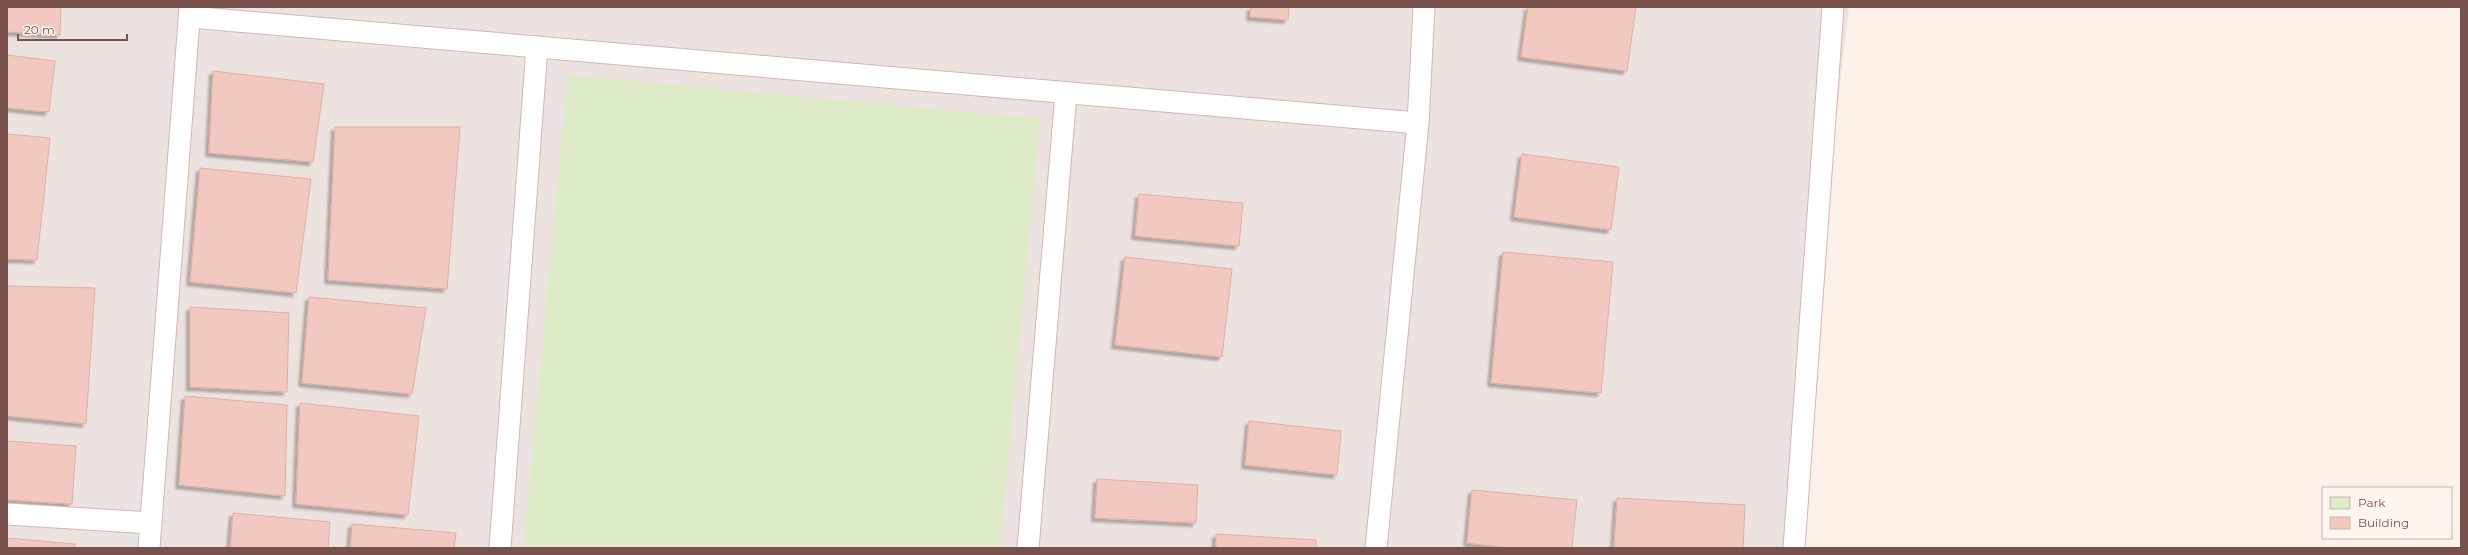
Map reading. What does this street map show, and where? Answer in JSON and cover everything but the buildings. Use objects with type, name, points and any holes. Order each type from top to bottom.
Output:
[{"type":"lane","points":[[1376,548],[1418,123],[1424,7]]},
{"type":"lane","points":[[1794,548],[1833,7]]},
{"type":"lane","points":[[149,548],[190,12],[537,47],[1418,123]]},
{"type":"lane","points":[[500,548],[537,47]]},
{"type":"lane","points":[[1028,548],[1066,93]]},
{"type":"lane","points":[[7,514],[151,523]]},
{"type":"shaded area","points":[[7,7],[1849,7],[1785,548],[7,548]]},
{"type":"green space","points":[[568,75],[1040,119],[1000,548],[524,548]]}]
